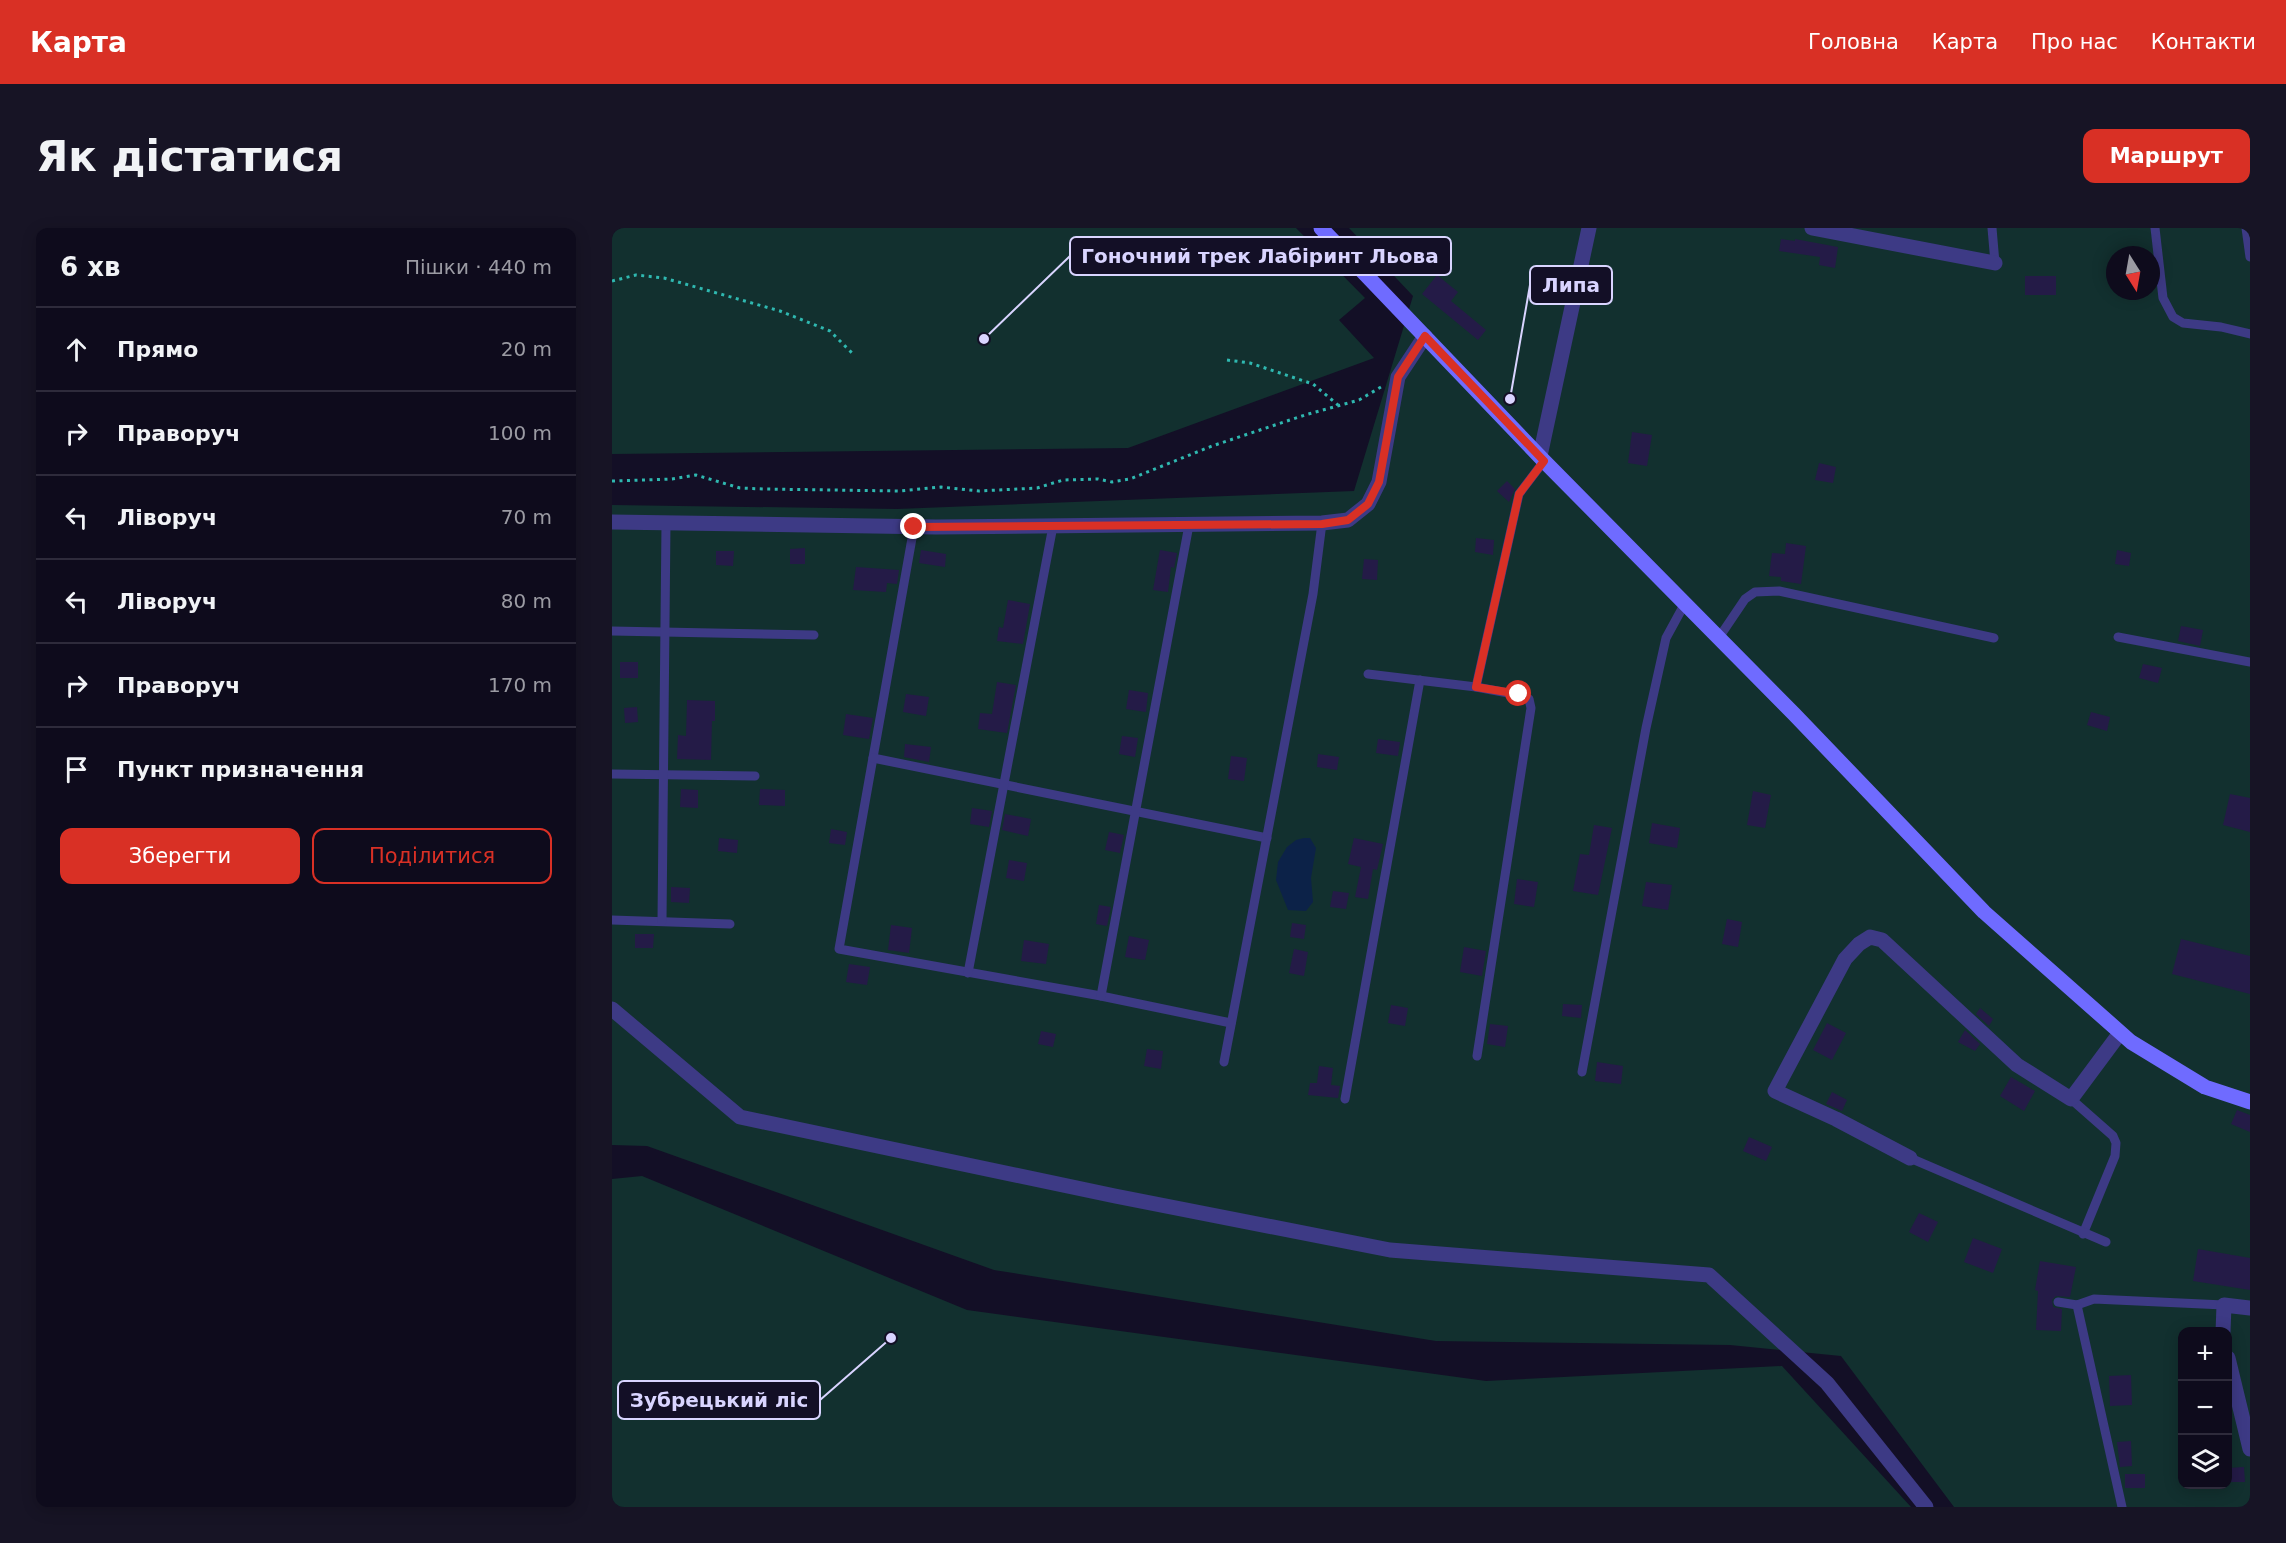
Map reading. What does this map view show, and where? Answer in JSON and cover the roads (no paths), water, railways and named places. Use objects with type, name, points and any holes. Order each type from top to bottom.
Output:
[{"type":"street","points":[[1321,228],[1984,912],[2131,1042],[2205,1087],[2250,1102]]},
{"type":"street","points":[[1542,458],[1588,228]]},
{"type":"street","points":[[1812,228],[1842,231],[1995,262]]},
{"type":"street","points":[[612,522],[914,527],[1322,524],[1348,520],[1368,504],[1379,482],[1398,377],[1425,336]]},
{"type":"street","points":[[1910,1158],[1836,1119],[1775,1091],[1845,959],[1859,944],[1870,937],[1882,940],[2017,1065],[2071,1099],[2120,1033]]},
{"type":"street","points":[[612,1009],[740,1117],[1115,1196],[1390,1250],[1709,1275],[1827,1383],[1926,1507]]},
{"type":"street","points":[[2223,1327],[2224,1305],[2250,1308]]},
{"type":"street","points":[[2232,1375],[2250,1449]]},
{"type":"lane","points":[[1992,228],[1995,262]]},
{"type":"lane","points":[[2155,228],[2163,298],[2173,317],[2183,323],[2221,327],[2250,334]]},
{"type":"lane","points":[[2246,228],[2250,257]]},
{"type":"lane","points":[[1476,687],[1519,494],[1542,458]]},
{"type":"lane","points":[[662,921],[666,523]]},
{"type":"lane","points":[[1224,1062],[1313,594],[1322,524]]},
{"type":"lane","points":[[1101,996],[1189,525]]},
{"type":"lane","points":[[968,973],[1053,526]]},
{"type":"lane","points":[[914,527],[839,949],[1101,996],[1232,1023]]},
{"type":"lane","points":[[1718,639],[1744,599],[1755,592],[1779,591],[1994,638]]},
{"type":"lane","points":[[1582,1072],[1665,639],[1684,605]]},
{"type":"lane","points":[[612,631],[814,635]]},
{"type":"lane","points":[[2118,637],[2250,662]]},
{"type":"lane","points":[[1368,674],[1476,687],[1519,694],[1529,699],[1531,708],[1477,1056]]},
{"type":"lane","points":[[1345,1099],[1420,680]]},
{"type":"lane","points":[[873,759],[1267,838]]},
{"type":"lane","points":[[612,774],[754,776]]},
{"type":"lane","points":[[612,920],[730,924]]},
{"type":"lane","points":[[2071,1099],[2113,1136],[2116,1143],[2115,1156],[2083,1233]]},
{"type":"lane","points":[[1910,1158],[2106,1242]]},
{"type":"lane","points":[[2058,1302],[2077,1305],[2094,1299],[2224,1305]]},
{"type":"lane","points":[[2077,1305],[2122,1507]]},
{"type":"water","points":[[1310,838],[1316,848],[1311,878],[1313,902],[1306,911],[1288,910],[1276,880],[1278,862],[1287,847],[1296,840]]},
{"type":"place","name":"Гоночний трек Лабіринт Льова","points":[[984,339]]},
{"type":"place","name":"Липа","points":[[1510,399]]},
{"type":"place","name":"Зубрецький ліс","points":[[891,1338]]}]
